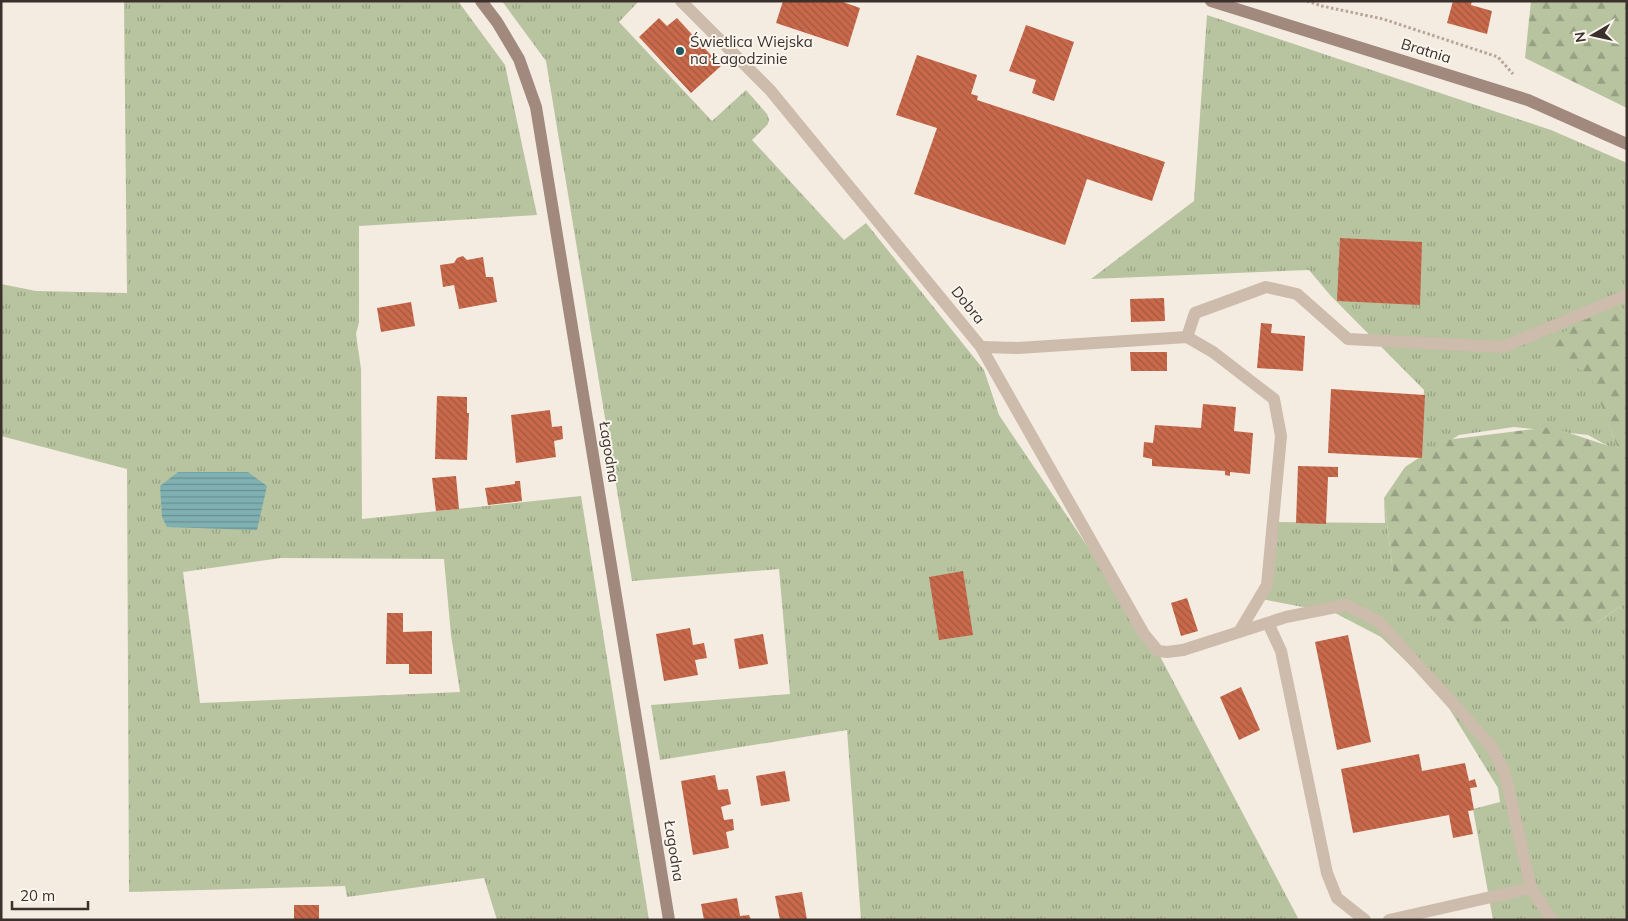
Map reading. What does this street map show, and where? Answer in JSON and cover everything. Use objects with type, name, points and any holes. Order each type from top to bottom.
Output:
[{"type":"street","name":"Łagodna","points":[[482,1],[519,59],[536,107],[669,920]]},
{"type":"street","name":"Dobra","points":[[680,1],[770,90],[981,347],[1144,634],[1158,651],[1183,650],[1239,632]]},
{"type":"street","name":"Bratnia","points":[[1211,1],[1528,100],[1627,144]]},
{"type":"street","points":[[1187,337],[1195,313],[1266,287],[1297,294],[1348,339],[1503,347],[1627,296]]},
{"type":"street","points":[[981,347],[1018,348],[1187,337],[1213,352],[1274,399],[1281,436],[1267,585],[1239,632]]},
{"type":"street","points":[[1239,632],[1268,622],[1346,605],[1378,621],[1492,747],[1505,774],[1532,888],[1552,920]]},
{"type":"street","points":[[1268,622],[1281,651],[1327,874],[1337,898],[1365,920]]},
{"type":"street","points":[[1389,920],[1532,888]]},
{"type":"path","points":[[1307,1],[1383,19],[1498,57],[1517,78]]},
{"type":"green space","points":[[124,1],[458,1],[505,65],[537,215],[359,226],[359,322],[356,334],[361,369],[362,519],[581,496],[649,920],[497,920],[484,878],[347,897],[345,886],[129,892],[127,469],[1,436],[1,284],[36,291],[127,293]],"holes":[[[281,558],[444,559],[451,635],[460,692],[200,703],[183,572]]]},
{"type":"green space","points":[[502,1],[639,1],[619,22],[712,121],[746,90],[767,114],[769,119],[768,124],[752,140],[844,240],[866,223],[984,370],[999,415],[1154,645],[1299,920],[861,920],[847,730],[660,760],[651,705],[790,694],[779,569],[632,581],[546,61]]},
{"type":"green space","points":[[1531,1],[1627,1],[1627,108],[1525,58]]},
{"type":"green space","points":[[1207,15],[1551,130],[1627,163],[1627,313],[1590,372],[1619,452],[1588,435],[1514,427],[1459,435],[1421,459],[1424,390],[1330,295],[1309,270],[1091,279],[1194,201]]},
{"type":"green space","points":[[1608,307],[1627,309],[1627,602],[1596,623],[1467,626],[1431,615],[1393,573],[1384,498],[1405,467],[1446,440],[1551,427],[1618,449],[1590,375],[1538,347]]},
{"type":"green space","points":[[1384,498],[1393,573],[1596,623],[1627,602],[1627,920],[1493,920],[1473,809],[1500,802],[1498,788],[1441,695],[1381,637],[1335,613],[1256,598],[1275,555],[1273,522],[1385,523]]},
{"type":"water","points":[[178,472],[248,472],[267,486],[257,530],[167,527],[162,517],[160,486]]},
{"type":"building","points":[[783,1],[840,1],[860,8],[848,47],[776,23]]},
{"type":"building","points":[[1453,1],[1472,1],[1471,5],[1492,11],[1487,34],[1447,23]]},
{"type":"building","name":"Świetlica Wiejska na Łagodzinie","points":[[659,18],[667,26],[677,18],[721,66],[691,93],[639,37]]},
{"type":"building","points":[[1026,25],[1074,42],[1054,101],[1032,93],[1036,80],[1009,71]]},
{"type":"building","points":[[917,55],[977,75],[971,94],[978,96],[977,100],[1165,162],[1152,201],[1087,179],[1065,245],[914,194],[937,128],[896,115]]},
{"type":"building","points":[[1340,238],[1422,242],[1420,305],[1337,301]]},
{"type":"building","points":[[463,256],[467,260],[483,257],[486,277],[493,277],[497,302],[459,309],[454,285],[443,287],[440,265],[454,263],[457,258]]},
{"type":"building","points":[[1164,298],[1165,321],[1131,322],[1130,299]]},
{"type":"building","points":[[411,302],[415,326],[381,332],[377,308]]},
{"type":"building","points":[[1261,323],[1272,324],[1271,333],[1305,336],[1303,371],[1257,368]]},
{"type":"building","points":[[1130,352],[1167,352],[1167,371],[1131,371]]},
{"type":"building","points":[[1331,389],[1425,395],[1422,458],[1328,453]]},
{"type":"building","points":[[437,396],[467,397],[467,413],[469,413],[467,460],[435,459]]},
{"type":"building","points":[[1203,404],[1236,407],[1234,431],[1253,433],[1250,474],[1230,472],[1230,476],[1225,475],[1225,471],[1152,466],[1152,459],[1143,457],[1144,442],[1153,443],[1155,425],[1201,428]]},
{"type":"building","points":[[550,410],[552,427],[562,426],[563,439],[554,441],[556,457],[516,463],[511,415]]},
{"type":"building","points":[[1298,466],[1338,467],[1338,477],[1328,477],[1326,524],[1296,523]]},
{"type":"building","points":[[456,476],[459,509],[436,511],[432,478]]},
{"type":"building","points":[[515,481],[520,481],[522,501],[488,505],[485,488],[515,484]]},
{"type":"building","points":[[963,571],[973,635],[939,640],[929,577]]},
{"type":"building","points":[[1187,598],[1198,631],[1181,636],[1171,603]]},
{"type":"building","points":[[387,613],[403,613],[403,632],[432,631],[432,674],[409,674],[409,664],[386,664]]},
{"type":"building","points":[[690,628],[693,645],[704,643],[707,658],[695,660],[698,675],[664,681],[656,634]]},
{"type":"building","points":[[763,634],[768,664],[739,669],[734,639]]},
{"type":"building","points":[[1348,635],[1371,742],[1337,750],[1315,642]]},
{"type":"building","points":[[1241,687],[1260,730],[1239,740],[1220,697]]},
{"type":"building","points":[[1419,754],[1422,771],[1465,763],[1469,781],[1475,779],[1477,787],[1470,788],[1474,810],[1468,811],[1473,834],[1453,838],[1449,815],[1353,833],[1341,769]]},
{"type":"building","points":[[785,771],[790,801],[761,806],[756,776]]},
{"type":"building","points":[[715,775],[718,790],[728,789],[731,804],[721,807],[724,820],[733,819],[734,830],[726,832],[729,848],[693,855],[681,781]]},
{"type":"building","points":[[802,892],[807,920],[780,920],[775,896]]},
{"type":"building","points":[[737,898],[740,916],[749,915],[751,920],[704,920],[701,904]]},
{"type":"building","points":[[294,905],[319,905],[319,920],[294,920]]},
{"type":"place","name":"Świetlica Wiejska na Łagodzinie","points":[[680,51]]}]
